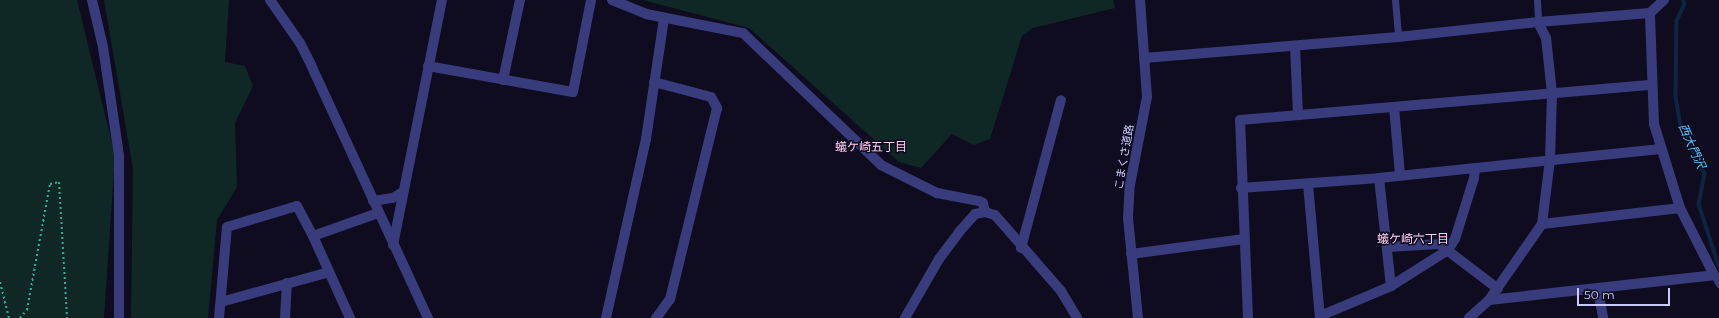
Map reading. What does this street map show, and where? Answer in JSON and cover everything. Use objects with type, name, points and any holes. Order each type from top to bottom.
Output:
[{"type":"street","points":[[92,0],[103,47],[119,156],[119,318]]},
{"type":"street","points":[[270,0],[305,54],[428,318]]},
{"type":"street","points":[[394,245],[403,192],[442,0]]},
{"type":"street","points":[[502,80],[520,0]]},
{"type":"street","points":[[428,66],[573,92],[591,0]]},
{"type":"street","points":[[612,0],[664,18],[743,33],[881,165],[937,193],[979,201],[983,203],[985,212]]},
{"type":"street","name":"こまくさ道路","points":[[1138,318],[1128,218],[1130,185],[1147,97],[1140,0]]},
{"type":"street","points":[[1144,58],[1398,38],[1538,22],[1650,13],[1664,0]]},
{"type":"street","points":[[1489,300],[1717,279],[1680,208],[1654,124],[1650,13]]},
{"type":"street","points":[[606,318],[646,139],[664,18]]},
{"type":"street","points":[[1469,318],[1489,300],[1498,289],[1542,224],[1550,160],[1552,93],[1546,38],[1538,22]]},
{"type":"street","points":[[1295,46],[1298,115]]},
{"type":"street","points":[[654,82],[711,97],[717,108],[670,299],[656,318]]},
{"type":"street","points":[[1248,318],[1240,120],[1652,85]]},
{"type":"street","points":[[1021,248],[1061,100]]},
{"type":"street","points":[[1394,107],[1400,174]]},
{"type":"street","points":[[1242,188],[1379,178],[1400,174],[1661,149]]},
{"type":"street","points":[[1308,184],[1320,317],[1391,286],[1448,250],[1458,231],[1474,178],[1475,168]]},
{"type":"street","points":[[1379,178],[1388,247],[1391,286]]},
{"type":"street","points":[[373,201],[393,198],[403,192]]},
{"type":"street","points":[[219,318],[227,227],[297,206],[313,236],[350,318]]},
{"type":"street","points":[[1542,224],[1680,208]]},
{"type":"street","points":[[905,318],[939,259],[959,232],[975,214],[985,212],[995,215],[1021,248],[1061,291],[1077,318]]},
{"type":"street","points":[[313,236],[378,213]]},
{"type":"street","points":[[1131,254],[1244,239]]},
{"type":"street","points":[[1388,247],[1439,244],[1498,289]]},
{"type":"street","points":[[221,302],[329,272]]},
{"type":"street","points":[[285,318],[287,283]]},
{"type":"street","points":[[1598,289],[1603,318]]},
{"type":"lane","points":[[1395,0],[1398,38]]},
{"type":"lane","points":[[1537,0],[1538,22]]},
{"type":"path","points":[[20,318],[27,310],[50,184],[59,182],[67,318]]},
{"type":"path","points":[[0,282],[9,318]]},
{"type":"green space","points":[[0,0],[77,0],[115,156],[104,318],[0,318]]},
{"type":"green space","points":[[104,0],[229,0],[225,62],[245,66],[253,86],[235,123],[237,187],[217,220],[208,318],[131,318],[133,169]]},
{"type":"green space","points":[[643,0],[1113,0],[1115,8],[1033,28],[1022,36],[990,139],[974,145],[952,134],[921,168],[899,162],[749,28]]},
{"type":"waterway","name":"西大門沢","points":[[1683,0],[1685,4],[1677,21],[1676,96],[1681,127],[1705,174],[1699,204],[1719,266]]},
{"type":"district","name":"蟻ケ崎五丁目","points":[[871,147]]},
{"type":"district","name":"蟻ケ崎六丁目","points":[[1413,239]]}]
